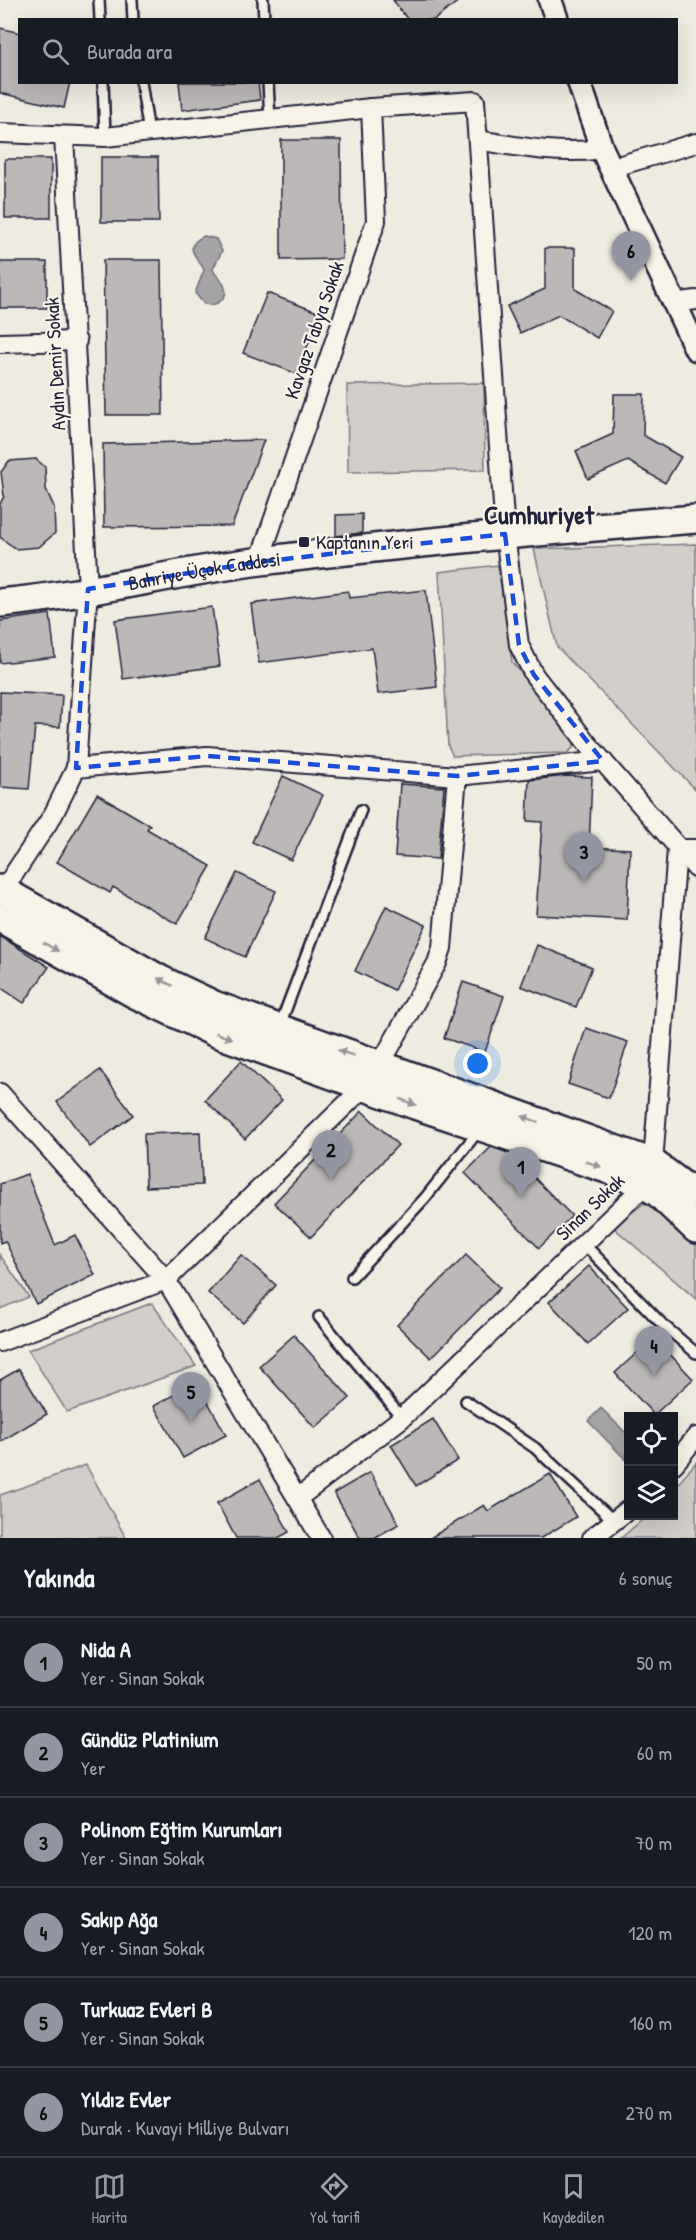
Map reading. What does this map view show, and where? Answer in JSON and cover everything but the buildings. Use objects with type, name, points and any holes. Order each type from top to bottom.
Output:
[{"type":"main road","name":"Bahriye Üçok Caddesi","points":[[0,603],[39,599],[259,562],[505,534],[696,519]]},
{"type":"main road","points":[[1,892],[161,980],[214,1005],[278,1030],[482,1127],[610,1170],[675,1176],[696,1195]]},
{"type":"main road","points":[[0,918],[133,993],[216,1033],[372,1076],[649,1174],[658,1193],[696,1229]]},
{"type":"street","points":[[550,0],[556,18]]},
{"type":"street","points":[[580,84],[606,159],[696,349]]},
{"type":"street","points":[[0,133],[105,137],[371,108],[475,101],[505,534],[519,645],[534,675],[603,762],[696,868]]},
{"type":"street","name":"Kavgaz Tabya Sokak","points":[[259,562],[376,221],[371,108]]},
{"type":"street","name":"Aydın Demir Sokak","points":[[64,136],[77,341],[88,589],[76,768]]},
{"type":"street","points":[[478,140],[532,149],[581,152],[606,159],[696,143]]},
{"type":"street","points":[[674,303],[696,300]]},
{"type":"street","points":[[0,343],[77,341]]},
{"type":"street","points":[[1,892],[53,815],[76,768],[207,756],[457,776],[603,762]]},
{"type":"street","points":[[0,1342],[166,1280],[372,1076],[437,963],[442,948],[457,776]]},
{"type":"street","points":[[677,849],[696,849]]},
{"type":"street","points":[[649,1174],[677,849]]},
{"type":"street","points":[[0,1093],[166,1280],[321,1538]]},
{"type":"street","name":"Sinan Sokak","points":[[298,1498],[402,1418],[584,1244],[649,1174]]},
{"type":"street","points":[[678,1459],[696,1437]]},
{"type":"street","points":[[592,1538],[622,1516]]},
{"type":"lane","points":[[99,0],[100,18]]},
{"type":"lane","points":[[132,0],[133,18]]},
{"type":"lane","points":[[262,0],[264,18]]},
{"type":"lane","points":[[103,84],[105,137]]},
{"type":"lane","points":[[141,84],[149,133]]},
{"type":"lane","points":[[268,84],[270,120]]},
{"type":"lane","points":[[278,1030],[361,810]]},
{"type":"lane","points":[[352,1277],[425,1198],[482,1127]]},
{"type":"lane","points":[[584,1244],[662,1324],[696,1353]]},
{"type":"lane","points":[[319,1317],[402,1418]]},
{"type":"lane","points":[[466,1401],[535,1448],[622,1516]]},
{"type":"highlighted area","points":[[505,534],[519,645],[534,675],[603,761],[457,776],[207,756],[76,768],[88,589],[259,562]]},
{"type":"shaded area","points":[[204,236],[216,239],[222,251],[213,269],[225,290],[221,301],[209,305],[204,304],[195,293],[204,270],[192,248],[197,240]]},
{"type":"shaded area","points":[[484,383],[485,470],[348,472],[347,385]]},
{"type":"shaded area","points":[[696,544],[696,790],[557,647],[534,549]]},
{"type":"shaded area","points":[[498,565],[512,662],[575,740],[573,748],[567,753],[453,756],[448,746],[439,572]]},
{"type":"shaded area","points":[[651,1198],[696,1242],[696,1299],[613,1227]]},
{"type":"shaded area","points":[[0,1255],[29,1297],[0,1309]]},
{"type":"shaded area","points":[[152,1303],[196,1366],[67,1412],[28,1350]]},
{"type":"shaded area","points":[[601,1408],[624,1431],[624,1458],[588,1421]]},
{"type":"shaded area","points":[[696,1462],[696,1538],[621,1538],[642,1520],[678,1520],[678,1484]]},
{"type":"shaded area","points":[[86,1465],[126,1538],[0,1538],[0,1495]]},
{"type":"place","name":"Yıldız Evler","points":[[631,281]]},
{"type":"place","name":"Kaptanın Yeri","points":[[304,542]]},
{"type":"place","name":"Polinom Eğtim Kurumları","points":[[584,882]]},
{"type":"place","name":"Gündüz Platinium","points":[[331,1180]]},
{"type":"place","name":"Nida A","points":[[521,1197]]},
{"type":"place","name":"Sakıp Ağa","points":[[654,1376]]},
{"type":"place","name":"Turkuaz Evleri B","points":[[191,1422]]},
{"type":"district","name":"Cumhuriyet","points":[[539,515]]}]
